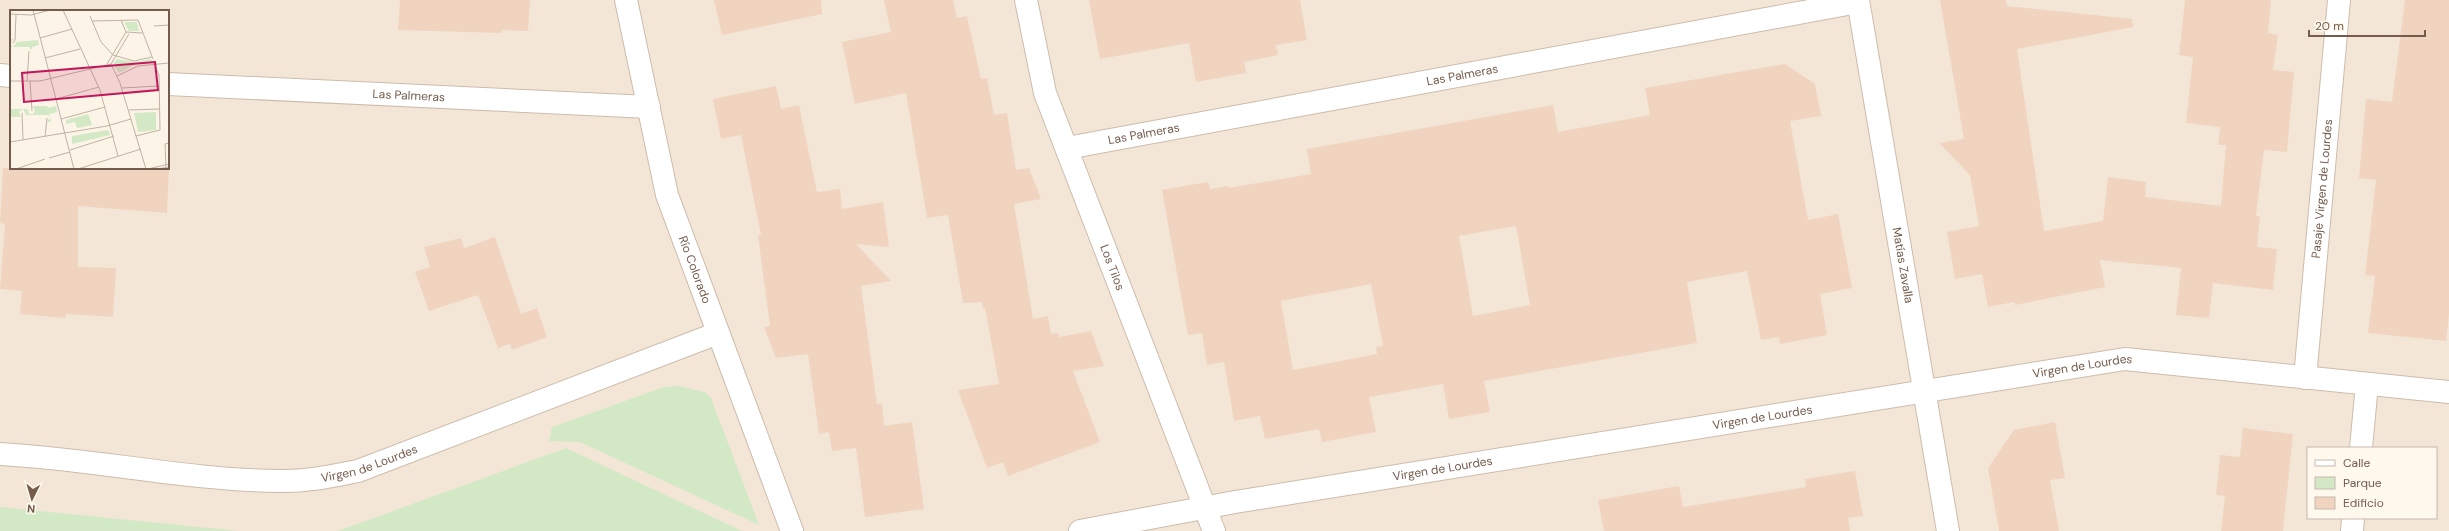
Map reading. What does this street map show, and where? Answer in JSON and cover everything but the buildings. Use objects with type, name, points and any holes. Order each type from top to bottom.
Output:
[{"type":"street","name":"Río Colorado","points":[[626,0],[667,195],[792,531]]},
{"type":"street","name":"Los Tilos","points":[[1026,0],[1045,93],[1214,531]]},
{"type":"street","name":"Pasaje Virgen de Lourdes","points":[[2305,378],[2339,0]]},
{"type":"street","name":"Las Palmeras","points":[[1067,148],[1858,1]]},
{"type":"street","name":"Matías Zavalla","points":[[1858,1],[1948,531]]},
{"type":"street","points":[[0,75],[10,76]]},
{"type":"street","name":"Las Palmeras","points":[[169,84],[649,107]]},
{"type":"street","name":"Virgen de Lourdes","points":[[0,454],[43,456],[230,478],[280,481],[324,478],[358,471],[718,333]]},
{"type":"street","name":"Virgen de Lourdes","points":[[1080,531],[1206,507],[1923,390],[2124,359],[2449,392]]},
{"type":"street","points":[[2361,447],[2368,384]]},
{"type":"street","points":[[2352,531],[2353,519]]},
{"type":"shaded area","points":[[0,0],[2449,0],[2449,531],[0,531]]},
{"type":"green space","points":[[678,386],[705,392],[711,398],[759,525],[580,442],[549,441],[552,427],[664,387]]},
{"type":"green space","points":[[566,448],[742,531],[338,531]]},
{"type":"green space","points":[[0,507],[239,531],[0,531]]}]
